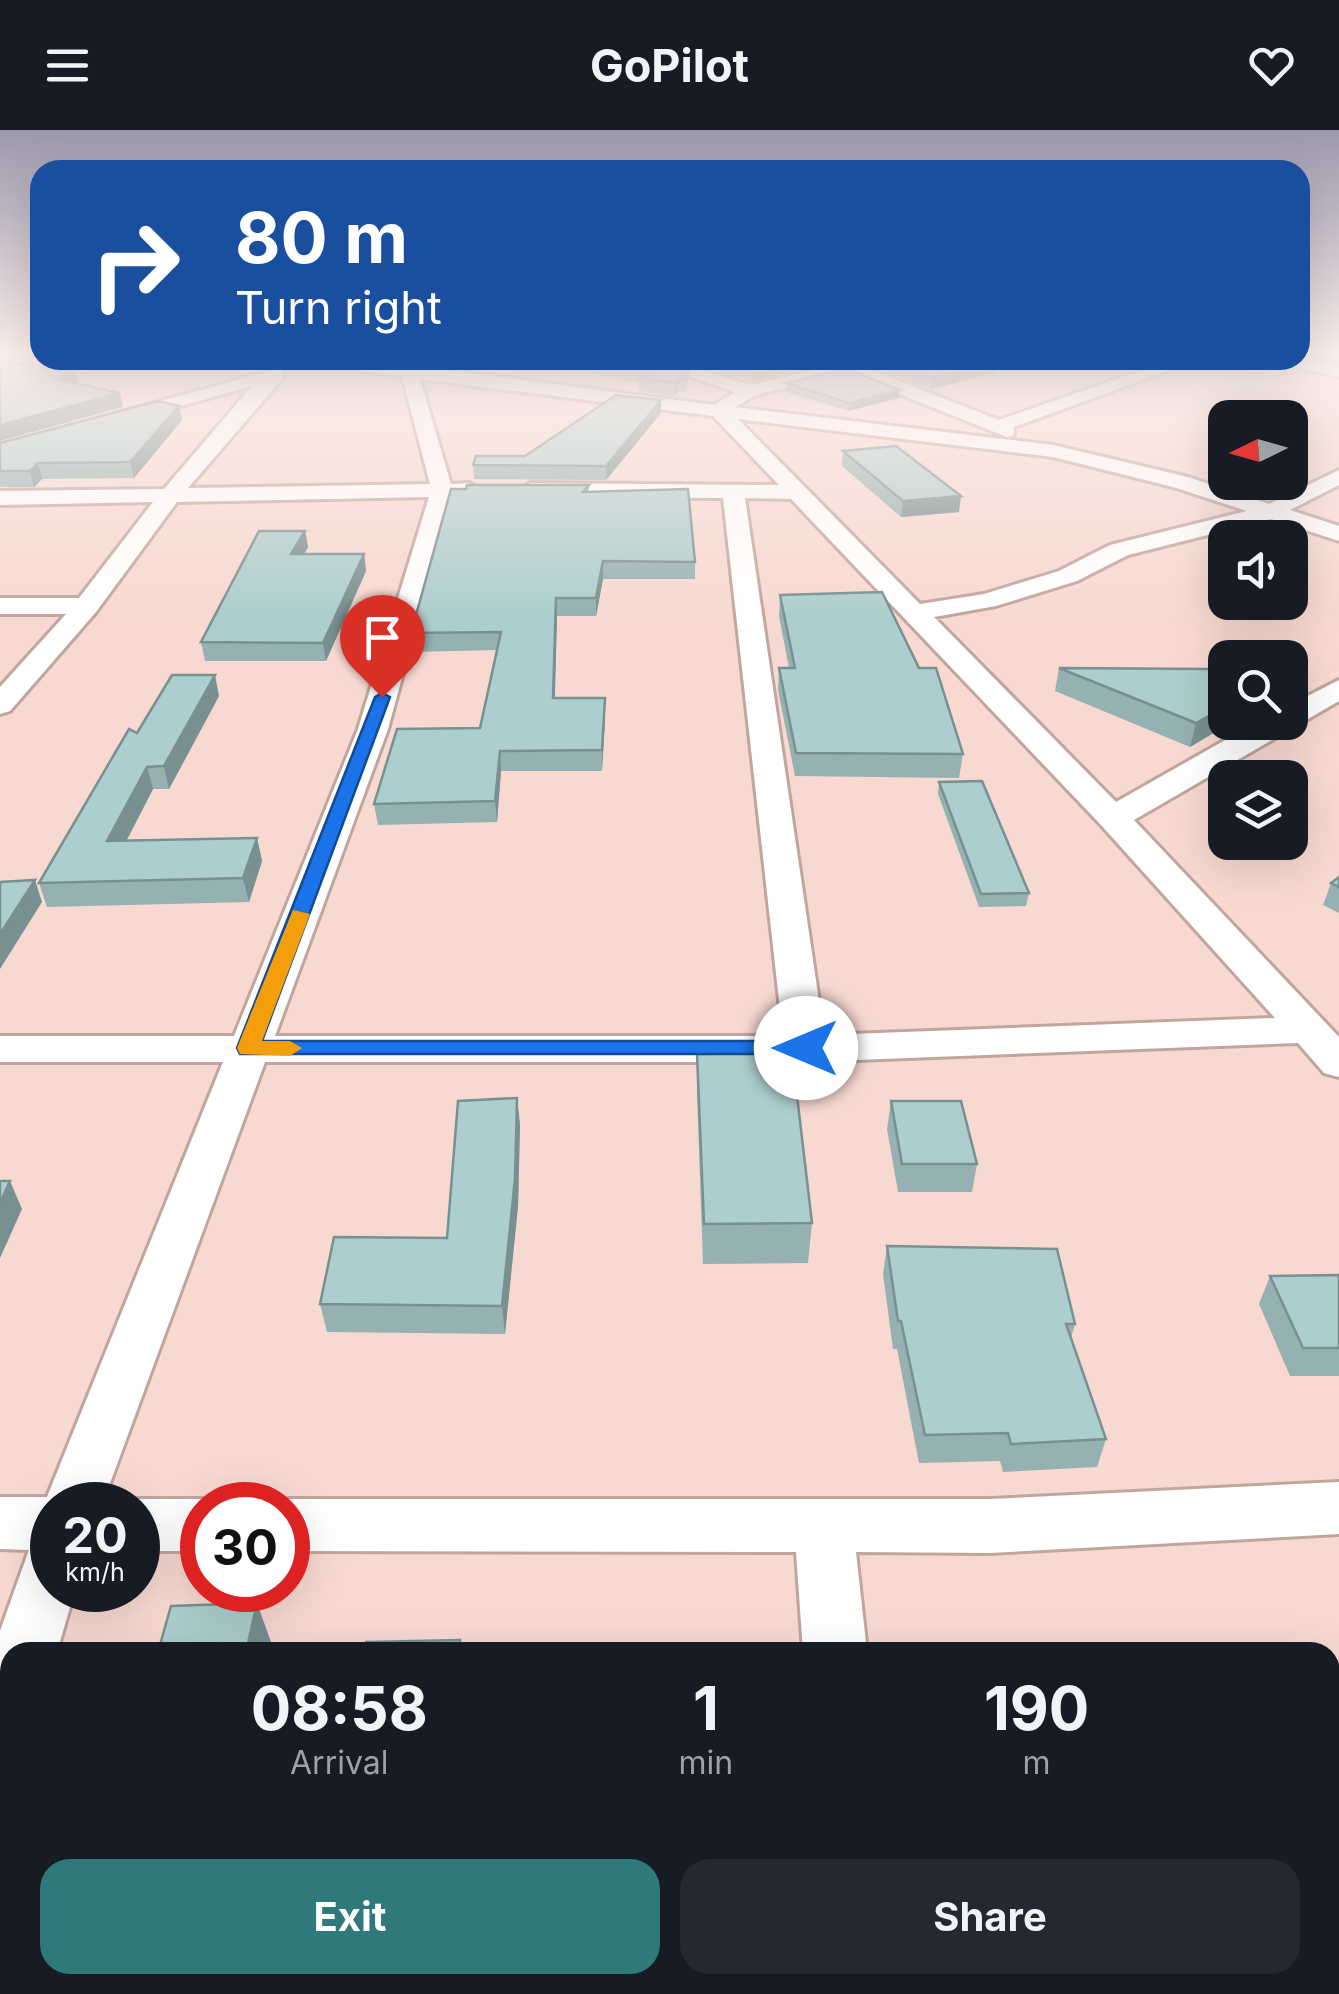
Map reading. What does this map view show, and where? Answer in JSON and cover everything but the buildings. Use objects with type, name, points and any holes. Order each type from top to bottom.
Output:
[{"type":"street","points":[[0,451],[29,443]]},
{"type":"street","points":[[0,706],[87,606],[214,443]]},
{"type":"street","points":[[82,1482],[373,729],[442,490],[429,443]]},
{"type":"street","points":[[750,443],[1113,818],[1339,1064]]},
{"type":"street","points":[[999,443],[1053,450],[1180,482],[1339,534]]},
{"type":"street","points":[[1037,443],[1053,450]]},
{"type":"street","points":[[911,613],[987,600],[1068,576],[1119,550],[1268,513],[1339,476]]},
{"type":"street","points":[[0,498],[442,490],[799,492]]},
{"type":"street","points":[[733,491],[806,1048]]},
{"type":"street","points":[[0,606],[87,606]]},
{"type":"street","points":[[1308,707],[1339,689]]},
{"type":"street","points":[[1113,818],[1249,740]]},
{"type":"street","points":[[0,1050],[806,1048],[1257,1035],[1308,1030]]},
{"type":"street","points":[[310,1525],[990,1526],[1339,1508]]},
{"type":"street","points":[[0,1523],[30,1524]]},
{"type":"street","points":[[822,1524],[834,1642]]},
{"type":"street","points":[[28,1642],[38,1612]]},
{"type":"slow traffic","points":[[290,1048],[248,1048],[300,914]]},
{"type":"route","points":[[382,697],[373,729],[248,1048],[806,1048]]}]
